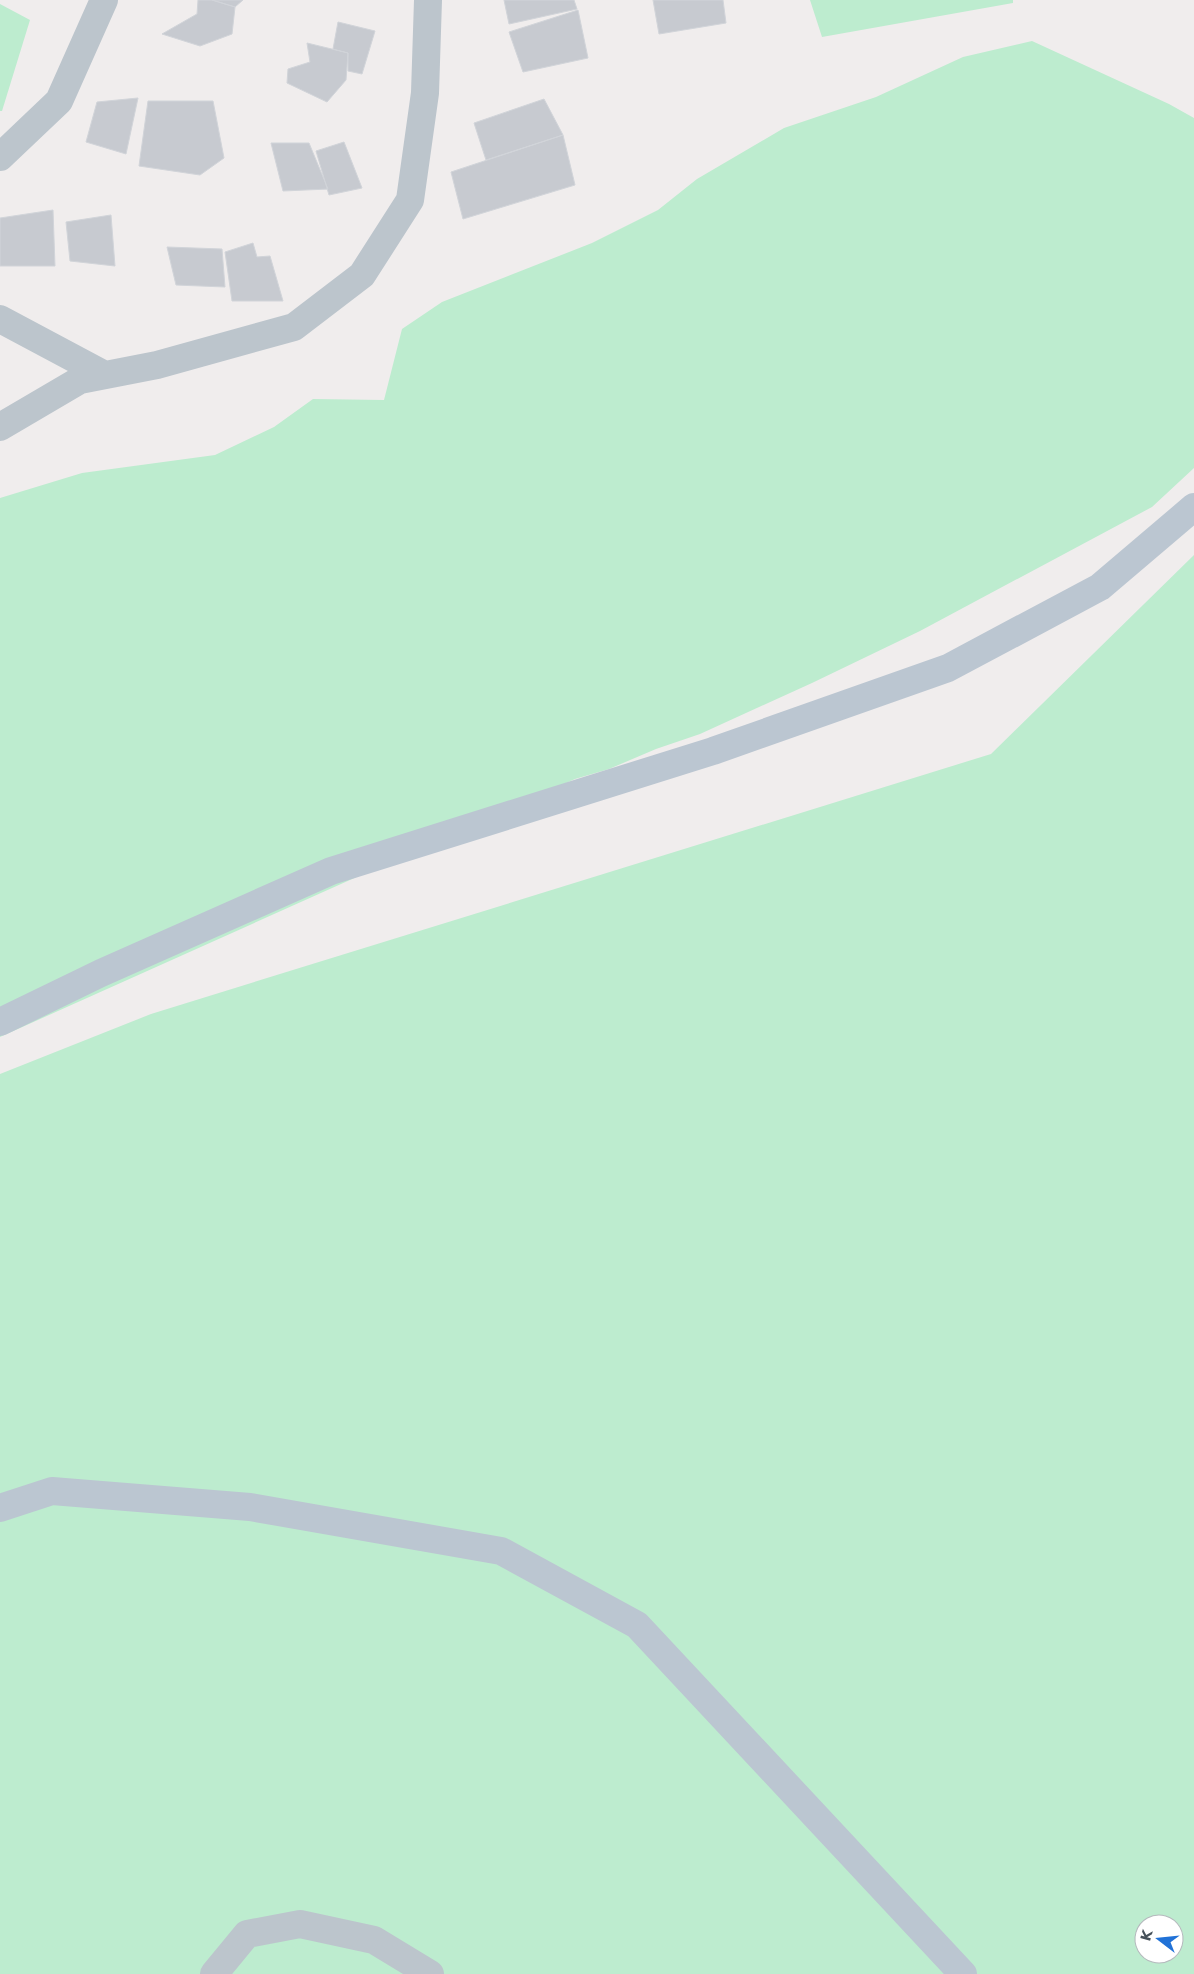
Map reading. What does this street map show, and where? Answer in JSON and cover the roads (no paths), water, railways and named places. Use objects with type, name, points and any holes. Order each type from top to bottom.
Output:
[{"type":"street","points":[[0,157],[59,102],[104,0]]},
{"type":"street","points":[[0,427],[80,380],[157,365],[294,326],[362,275],[410,200],[425,93],[428,0]]},
{"type":"street","points":[[0,319],[105,375]]},
{"type":"street","points":[[0,1022],[102,973],[331,871],[713,751],[948,668],[1100,587],[1194,507]]},
{"type":"street","points":[[0,1508],[52,1491],[250,1507],[501,1551],[637,1626],[963,1974]]},
{"type":"street","points":[[214,1974],[247,1934],[300,1924],[374,1940],[430,1974]]}]
